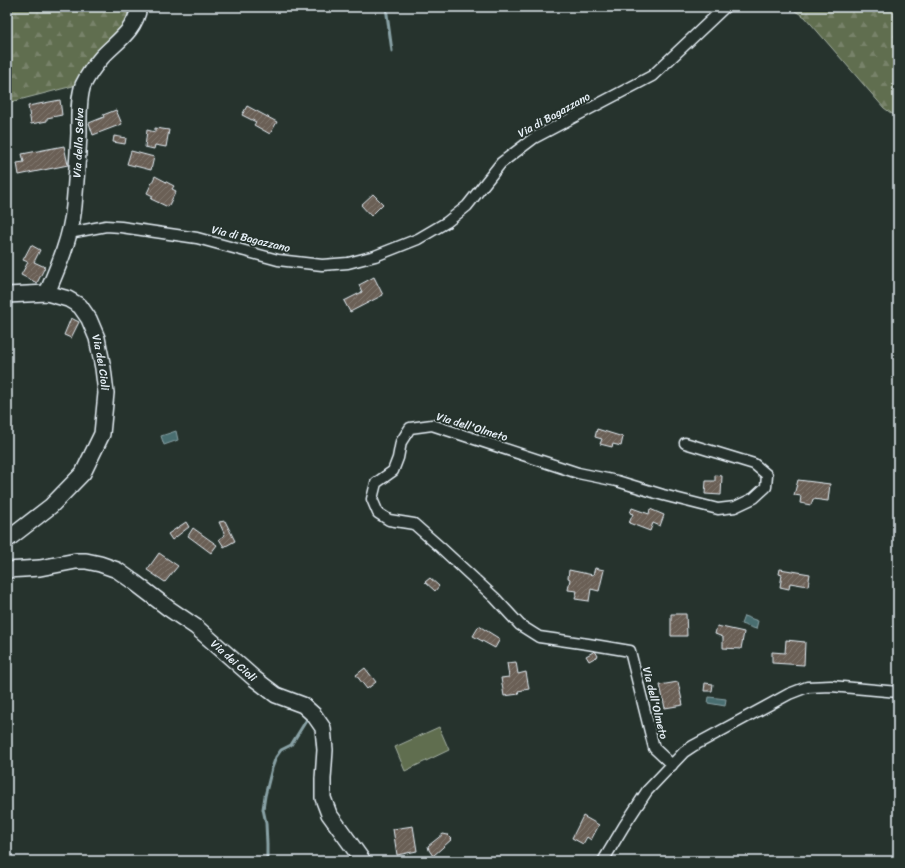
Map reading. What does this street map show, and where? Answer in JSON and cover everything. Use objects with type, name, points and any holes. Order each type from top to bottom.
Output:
[{"type":"street","name":"Via della Selva","points":[[47,293],[63,255],[74,208],[80,106],[83,85],[98,62],[134,24],[139,7]]},
{"type":"street","name":"Via di Bagazzano","points":[[69,233],[106,226],[120,227],[197,238],[278,260],[322,265],[348,263],[375,256],[418,239],[447,222],[467,206],[501,163],[534,138],[652,76],[726,7]]},
{"type":"street","name":"Via dei Cioli","points":[[7,295],[47,293],[68,299],[80,306],[90,319],[97,338],[106,394],[102,434],[83,472],[51,506],[7,540]]},
{"type":"street","name":"Via dell'Olmeto","points":[[672,765],[654,748],[630,651],[539,637],[520,625],[495,598],[414,524],[389,520],[378,513],[372,499],[376,483],[394,471],[401,442],[410,428],[432,425],[578,473],[617,481],[663,495],[718,509],[735,507],[754,498],[766,487],[767,475],[754,464],[685,443]]},
{"type":"street","name":"Via dei Cioli","points":[[7,570],[40,568],[76,561],[86,561],[100,564],[117,570],[196,627],[255,679],[276,695],[303,705],[314,715],[323,728],[325,750],[323,798],[329,814],[363,861]]},
{"type":"street","points":[[603,861],[646,791],[684,752],[693,746],[789,694],[807,687],[831,686],[898,692]]},
{"type":"green space","points":[[7,7],[128,7],[127,22],[104,44],[73,86],[7,103]]},
{"type":"green space","points":[[788,7],[898,7],[898,118],[884,108],[805,17]]},
{"type":"green space","points":[[439,727],[449,750],[405,771],[395,747]]},
{"type":"water","points":[[176,431],[178,440],[164,445],[161,436]]},
{"type":"water","points":[[744,616],[758,621],[756,629],[741,624]]},
{"type":"water","points":[[709,697],[726,699],[725,706],[708,703]]},
{"type":"building","points":[[60,100],[62,115],[47,118],[47,121],[31,124],[28,106]]},
{"type":"building","points":[[247,106],[277,122],[270,134],[254,125],[256,122],[242,115]]},
{"type":"building","points":[[116,110],[122,124],[93,135],[89,123]]},
{"type":"building","points":[[155,128],[169,130],[166,147],[155,145],[154,149],[145,147],[147,130],[155,132]]},
{"type":"building","points":[[114,136],[126,138],[125,144],[113,142]]},
{"type":"building","points":[[64,146],[68,165],[19,175],[17,163],[24,162],[22,154]]},
{"type":"building","points":[[131,151],[154,157],[151,170],[127,164]]},
{"type":"building","points":[[155,176],[174,186],[172,189],[176,191],[168,207],[151,199],[153,196],[147,193]]},
{"type":"building","points":[[373,194],[383,204],[371,216],[361,205]]},
{"type":"building","points":[[31,245],[40,250],[34,262],[45,267],[37,283],[21,275],[28,262],[23,260]]},
{"type":"building","points":[[374,277],[383,295],[350,312],[344,301],[362,292],[359,285]]},
{"type":"building","points":[[71,318],[79,322],[71,338],[64,335]]},
{"type":"building","points":[[597,429],[623,437],[621,446],[613,444],[612,447],[600,444],[602,439],[595,437]]},
{"type":"building","points":[[715,475],[722,476],[721,495],[705,494],[706,481],[715,481]]},
{"type":"building","points":[[798,480],[830,484],[828,501],[813,499],[811,505],[800,503],[801,496],[794,495]]},
{"type":"building","points":[[632,508],[649,514],[650,509],[664,515],[660,526],[653,523],[650,531],[629,523],[633,514],[630,513]]},
{"type":"building","points":[[225,521],[235,541],[224,547],[219,539],[225,535],[219,522]]},
{"type":"building","points":[[186,522],[189,527],[172,540],[168,534]]},
{"type":"building","points":[[193,528],[217,545],[211,553],[188,536]]},
{"type":"building","points":[[159,553],[178,566],[165,582],[147,570]]},
{"type":"building","points":[[595,568],[604,570],[599,591],[591,589],[589,601],[575,599],[577,591],[568,590],[570,579],[568,578],[569,570],[593,575]]},
{"type":"building","points":[[780,569],[810,574],[808,586],[790,583],[789,589],[780,587],[782,575],[779,574]]},
{"type":"building","points":[[430,578],[439,586],[435,591],[425,582]]},
{"type":"building","points":[[671,614],[686,614],[687,636],[671,636]]},
{"type":"building","points":[[479,626],[500,639],[495,648],[473,636]]},
{"type":"building","points":[[717,626],[744,632],[741,649],[723,648],[723,637],[715,634]]},
{"type":"building","points":[[786,640],[805,642],[804,665],[772,663],[772,652],[785,653]]},
{"type":"building","points":[[595,651],[598,656],[589,661],[586,656]]},
{"type":"building","points":[[516,662],[518,674],[526,672],[529,689],[518,691],[519,694],[504,696],[501,678],[509,677],[507,663]]},
{"type":"building","points":[[365,668],[376,682],[367,689],[356,675]]},
{"type":"building","points":[[678,682],[683,705],[665,708],[660,685]]},
{"type":"building","points":[[705,683],[713,684],[712,691],[704,691]]},
{"type":"building","points":[[583,816],[599,825],[591,840],[587,837],[583,844],[572,838]]},
{"type":"building","points":[[413,826],[417,851],[397,855],[393,829]]},
{"type":"building","points":[[443,834],[448,835],[452,839],[433,856],[428,846]]},
{"type":"waterway","points":[[386,7],[392,51]]},
{"type":"waterway","points":[[267,861],[266,823],[263,809],[272,768],[276,757],[281,750],[291,745],[309,716]]}]
